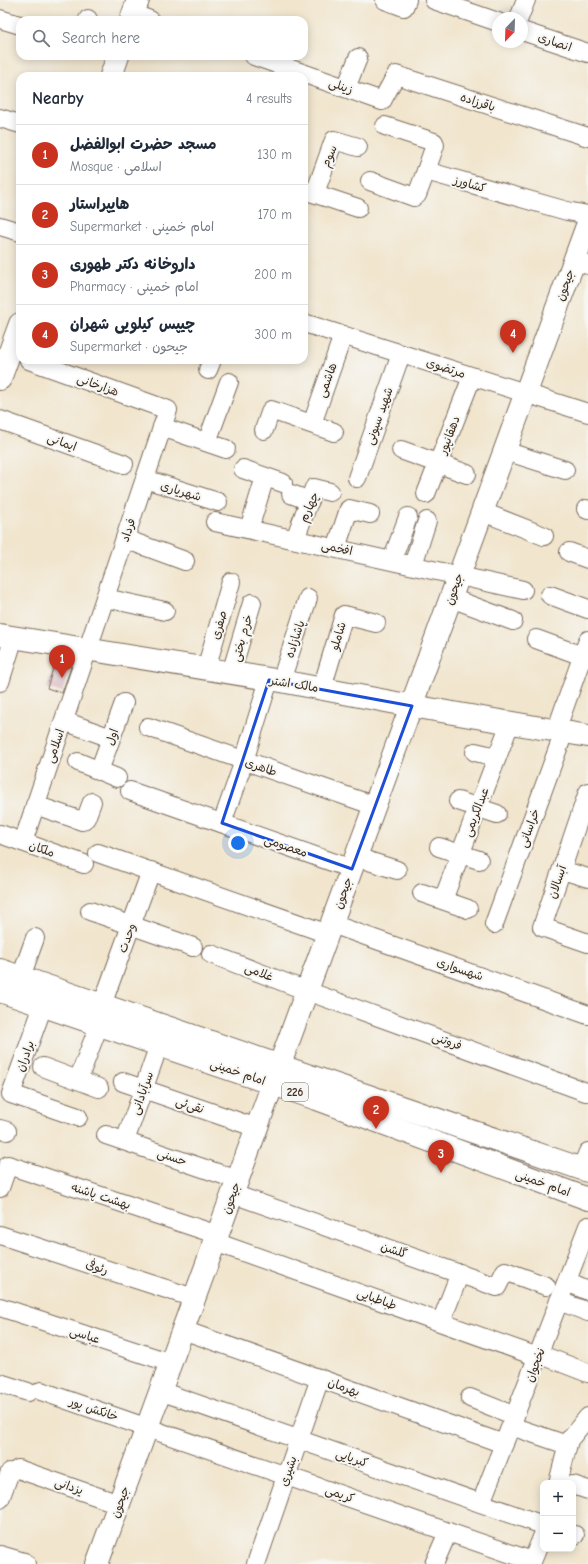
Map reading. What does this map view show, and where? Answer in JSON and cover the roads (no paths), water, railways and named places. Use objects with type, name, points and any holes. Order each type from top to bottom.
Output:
[{"type":"main road","points":[[112,72],[117,60]]},
{"type":"main road","name":"جیحون","points":[[97,1564],[482,512],[526,394],[581,263],[588,222]]},
{"type":"main road","points":[[0,379],[15,355]]},
{"type":"main road","name":"مالک اشتر","points":[[7,636],[206,668],[322,688],[412,706],[588,736]]},
{"type":"main road","name":"امام خمینی","points":[[0,970],[20,977],[159,1045],[276,1075]]},
{"type":"main road","name":"امام خمینی","points":[[0,991],[43,1006],[100,1015],[331,1094],[588,1199]]},
{"type":"main road","name":"امام خمینی","points":[[331,1094],[586,1164]]},
{"type":"main road","points":[[0,1557],[24,1564]]},
{"type":"street","points":[[384,0],[404,6],[407,0]]},
{"type":"street","points":[[434,0],[492,20]]},
{"type":"street","points":[[521,12],[526,0]]},
{"type":"street","points":[[0,19],[16,24]]},
{"type":"street","name":"انصاری","points":[[528,33],[588,54]]},
{"type":"street","points":[[346,88],[358,58]]},
{"type":"street","name":"زینلی","points":[[266,60],[300,72]]},
{"type":"street","name":"زینلی","points":[[308,75],[382,101]]},
{"type":"street","name":"باقرزاده","points":[[382,101],[396,75],[588,137]]},
{"type":"street","points":[[0,118],[16,123]]},
{"type":"street","points":[[370,181],[414,197],[417,195],[435,145],[434,142],[385,126]]},
{"type":"street","name":"سوم","points":[[309,192],[334,140],[358,147]]},
{"type":"street","name":"کشاورز","points":[[426,171],[588,216]]},
{"type":"street","points":[[309,192],[358,208]]},
{"type":"street","points":[[0,226],[16,231]]},
{"type":"street","name":"مرتضوی","points":[[308,324],[588,414]]},
{"type":"street","name":"هاشمی","points":[[312,424],[343,335]]},
{"type":"street","name":"شهید سپونی","points":[[357,478],[401,354]]},
{"type":"street","name":"هزارخانی","points":[[40,364],[168,410]]},
{"type":"street","name":"دهقانپور","points":[[426,494],[472,377]]},
{"type":"street","points":[[207,442],[229,382]]},
{"type":"street","name":"فرداد","points":[[88,650],[168,410]]},
{"type":"street","points":[[264,430],[272,410],[334,432]]},
{"type":"street","name":"ایمانی","points":[[0,420],[124,464]]},
{"type":"street","points":[[162,427],[226,449]]},
{"type":"street","points":[[401,450],[467,474]]},
{"type":"street","points":[[505,451],[564,470]]},
{"type":"street","points":[[243,469],[265,476],[310,501]]},
{"type":"street","points":[[248,529],[265,476]]},
{"type":"street","name":"شهریاری","points":[[145,479],[218,502]]},
{"type":"street","name":"چهارم","points":[[296,539],[314,488],[330,492]]},
{"type":"street","points":[[336,548],[349,510],[370,514]]},
{"type":"street","points":[[482,512],[544,536]]},
{"type":"street","points":[[392,560],[408,516]]},
{"type":"street","points":[[413,565],[427,521]]},
{"type":"street","name":"افخمی","points":[[215,522],[523,590]]},
{"type":"street","points":[[125,539],[185,561]]},
{"type":"street","points":[[568,552],[588,559]]},
{"type":"street","name":"صفری","points":[[206,668],[231,582]]},
{"type":"street","points":[[550,595],[588,609]]},
{"type":"street","points":[[105,598],[165,612]]},
{"type":"street","name":"پاشازاده","points":[[222,823],[244,761],[308,598]]},
{"type":"street","points":[[451,598],[513,621]]},
{"type":"street","name":"خرم بختی","points":[[231,673],[252,603]]},
{"type":"street","name":"شاملو","points":[[322,688],[344,615],[376,623]]},
{"type":"street","points":[[0,682],[7,636]]},
{"type":"street","points":[[536,639],[586,651]]},
{"type":"street","name":"اسلامی","points":[[23,842],[88,650]]},
{"type":"street","name":"خراسانی","points":[[494,924],[560,732],[586,651]]},
{"type":"street","name":"اول","points":[[99,771],[124,703]]},
{"type":"street","points":[[64,721],[111,738]]},
{"type":"street","name":"عبدالکریمی","points":[[443,900],[510,723]]},
{"type":"street","name":"طاهری","points":[[148,727],[375,806]]},
{"type":"street","points":[[475,752],[498,757]]},
{"type":"street","points":[[78,762],[117,778]]},
{"type":"street","name":"معصومی","points":[[130,791],[222,823],[354,863],[397,870]]},
{"type":"street","name":"آبسالان","points":[[588,792],[584,816],[562,870],[542,926],[588,943]]},
{"type":"street","points":[[458,801],[497,814]]},
{"type":"street","points":[[36,805],[84,821],[92,802]]},
{"type":"street","name":"ملکان","points":[[0,834],[84,864]]},
{"type":"street","points":[[439,847],[479,860]]},
{"type":"street","name":"شهسواری","points":[[98,853],[588,1015]]},
{"type":"street","points":[[562,870],[588,878]]},
{"type":"street","name":"وحدت","points":[[78,1080],[151,871]]},
{"type":"street","points":[[422,893],[468,909]]},
{"type":"street","points":[[90,911],[193,947]]},
{"type":"street","points":[[20,977],[35,938]]},
{"type":"street","name":"غلامی","points":[[211,954],[307,991]]},
{"type":"street","name":"فروتنی","points":[[307,991],[586,1092]]},
{"type":"street","name":"برادران","points":[[43,1006],[11,1094],[73,1116]]},
{"type":"street","name":"سرآبادانی","points":[[125,1141],[159,1045]]},
{"type":"street","points":[[43,1067],[99,1088]]},
{"type":"street","name":"نقی‌ئی","points":[[123,1082],[257,1128]]},
{"type":"street","name":"حسنی","points":[[106,1134],[235,1187]]},
{"type":"street","name":"بهشت پاشنه","points":[[0,1188],[8,1165],[216,1238]]},
{"type":"street","name":"گلشن","points":[[235,1187],[497,1287],[505,1271],[546,1286]]},
{"type":"street","name":"نخجوان","points":[[481,1504],[588,1226]]},
{"type":"street","name":"رئوفی","points":[[0,1235],[194,1298]]},
{"type":"street","name":"طباطبایی","points":[[216,1238],[441,1322],[588,1373]]},
{"type":"street","points":[[441,1322],[460,1273]]},
{"type":"street","points":[[567,1282],[588,1291]]},
{"type":"street","points":[[559,1301],[588,1312]]},
{"type":"street","name":"عباسی","points":[[0,1307],[171,1363]]},
{"type":"street","name":"بهرمان","points":[[183,1330],[504,1444]]},
{"type":"street","name":"بشیری","points":[[256,1564],[320,1378]]},
{"type":"street","name":"خانکش پور","points":[[0,1383],[147,1427]]},
{"type":"street","name":"کبریایی","points":[[160,1391],[540,1524]]},
{"type":"street","points":[[470,1398],[513,1421],[567,1445]]},
{"type":"street","points":[[564,1480],[567,1445],[569,1440],[588,1417]]},
{"type":"street","name":"کریمی","points":[[147,1427],[531,1562]]},
{"type":"street","name":"یزدانی","points":[[0,1499],[14,1471],[119,1504]]},
{"type":"street","points":[[576,1486],[588,1490]]},
{"type":"street","points":[[434,1564],[448,1532]]},
{"type":"street","points":[[531,1562],[540,1542]]},
{"type":"place","name":"چیپس کیلویی شهران","points":[[513,353]]},
{"type":"place","name":"مسجد حضرت ابوالفضل","points":[[62,678]]},
{"type":"place","name":"هایپراستار","points":[[376,1129]]},
{"type":"place","name":"داروخانه دکتر طهوری","points":[[441,1173]]}]
